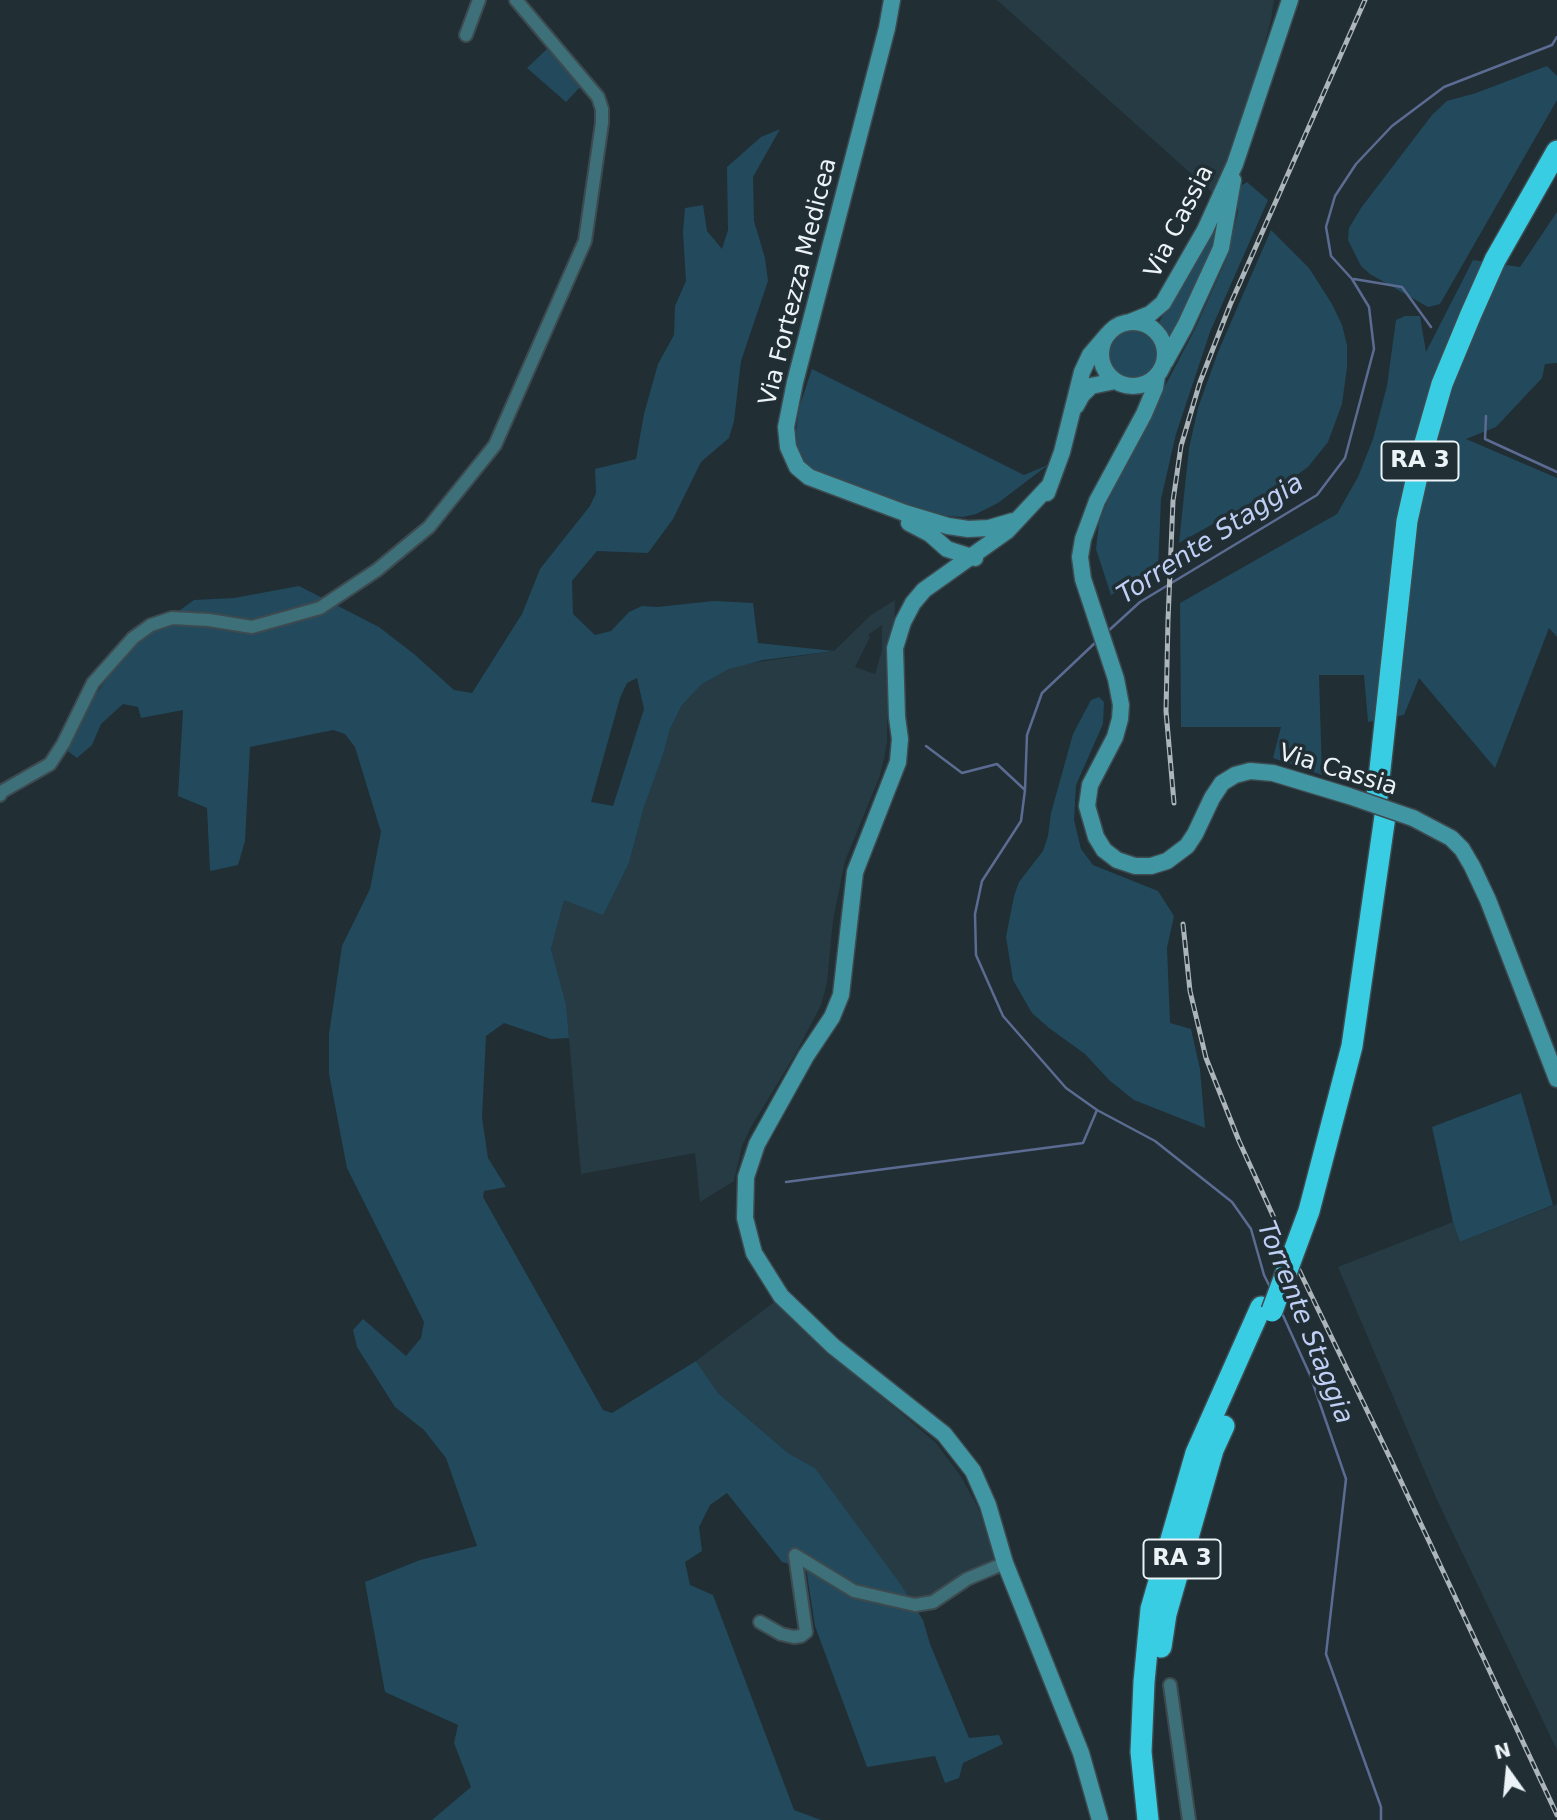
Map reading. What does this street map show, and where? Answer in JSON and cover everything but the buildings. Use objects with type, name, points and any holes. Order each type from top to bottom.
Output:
[{"type":"highway","name":"RA 3","points":[[1381,807],[1404,545],[1423,450],[1442,384],[1495,260],[1557,151]]},
{"type":"highway","name":"RA 3","points":[[1158,1820],[1152,1752],[1156,1679],[1166,1615],[1213,1450],[1304,1209],[1352,1046],[1420,522],[1434,449],[1453,385],[1479,318],[1505,263],[1557,173]]},
{"type":"highway","name":"RA 3","points":[[1148,1820],[1141,1752],[1151,1609],[1196,1453],[1267,1309]]},
{"type":"main road","name":"Via Fortezza Medicea","points":[[801,472],[791,456],[787,442],[786,426],[790,404],[892,0]]},
{"type":"main road","points":[[1266,66],[1277,0]]},
{"type":"main road","points":[[1266,66],[1290,0]]},
{"type":"main road","name":"Via Cassia","points":[[1108,334],[1114,328],[1150,314],[1163,303],[1199,243],[1235,164],[1266,66]]},
{"type":"main road","name":"Via Cassia","points":[[1235,164],[1221,248],[1185,326],[1161,369],[1135,430],[1097,501],[1083,538],[1080,557],[1090,601],[1116,679],[1121,705],[1117,731],[1090,785],[1087,806],[1096,838],[1104,850],[1117,860],[1135,866],[1167,862],[1187,846],[1222,783],[1250,771],[1273,773],[1413,818],[1451,838],[1462,849],[1472,866],[1488,900],[1557,1079]]},
{"type":"main road","points":[[1073,411],[1091,386],[1149,382],[1161,369],[1166,351],[1157,333],[1150,327],[1130,322]]},
{"type":"main road","points":[[1108,334],[1103,344],[1102,365],[1122,384],[1136,409],[1135,430]]},
{"type":"main road","points":[[896,665],[909,629],[923,604],[940,589],[1001,549],[1050,485],[1057,469],[1082,372],[1090,355],[1108,334]]},
{"type":"main road","points":[[801,472],[831,487],[948,526],[982,529],[1018,527]]},
{"type":"main road","points":[[801,472],[819,488],[919,527],[943,547],[970,557]]},
{"type":"main road","points":[[1018,527],[1002,535],[924,590],[907,612],[896,642],[900,739],[897,766],[864,848],[853,884],[841,995],[832,1017],[806,1056],[763,1132],[746,1177],[744,1211],[752,1248],[781,1296],[833,1346],[944,1434],[973,1471],[988,1504],[1005,1563],[1080,1753],[1100,1820]]},
{"type":"main road","points":[[943,547],[945,574]]},
{"type":"main road","points":[[806,1056],[825,1013],[833,986],[843,884],[856,841],[885,771],[897,717]]},
{"type":"street","points":[[467,35],[479,0]]},
{"type":"street","points":[[0,795],[50,764],[63,744],[93,682],[133,638],[151,625],[172,618],[209,620],[252,627],[320,608],[377,570],[429,527],[495,445],[585,240],[602,123],[598,97],[516,0]]},
{"type":"street","points":[[760,1622],[794,1637],[807,1632],[795,1555],[854,1591],[915,1605],[933,1602],[963,1582],[1005,1563]]},
{"type":"street","points":[[1170,1685],[1189,1820]]},
{"type":"shaded area","points":[[997,0],[1274,0],[1258,72],[1215,195]]},
{"type":"shaded area","points":[[549,47],[583,84],[566,102],[527,68]]},
{"type":"shaded area","points":[[1547,66],[1557,76],[1557,100],[1440,304],[1428,307],[1370,274],[1361,266],[1348,240],[1349,228],[1361,208],[1432,115],[1447,101]]},
{"type":"shaded area","points":[[780,129],[753,177],[754,221],[765,258],[768,281],[741,361],[734,421],[729,438],[701,462],[673,519],[648,553],[597,551],[572,581],[573,614],[595,635],[611,631],[629,612],[642,606],[714,601],[753,603],[758,643],[834,651],[763,660],[729,669],[702,684],[682,705],[670,729],[629,863],[603,915],[564,900],[551,949],[566,1004],[569,1038],[551,1039],[504,1023],[486,1036],[482,1118],[488,1158],[506,1187],[484,1191],[483,1197],[603,1410],[612,1413],[696,1361],[718,1393],[788,1453],[815,1468],[901,1585],[923,1620],[930,1644],[969,1738],[999,1735],[1003,1744],[963,1763],[959,1778],[945,1783],[935,1756],[867,1767],[815,1626],[806,1568],[782,1562],[727,1493],[710,1505],[699,1527],[702,1551],[685,1562],[690,1585],[713,1595],[794,1810],[821,1820],[432,1820],[471,1787],[454,1743],[458,1725],[385,1692],[365,1582],[420,1560],[477,1546],[446,1458],[424,1430],[395,1407],[357,1347],[353,1330],[363,1319],[406,1356],[421,1338],[424,1322],[347,1168],[329,1074],[329,1034],[342,946],[370,889],[381,832],[355,747],[345,734],[333,730],[250,747],[245,841],[238,865],[210,871],[207,808],[178,796],[183,710],[141,718],[138,707],[123,704],[101,724],[92,745],[77,758],[65,749],[96,694],[129,647],[194,600],[234,598],[299,586],[379,627],[454,690],[472,693],[522,614],[540,569],[590,506],[596,493],[595,469],[636,459],[644,414],[658,364],[674,335],[675,306],[686,281],[683,232],[685,208],[703,205],[707,231],[722,249],[728,230],[727,167],[761,137]],"holes":[[[637,678],[644,709],[613,806],[591,802],[620,698],[627,683]]]},
{"type":"shaded area","points":[[1247,182],[1268,200],[1210,332],[1176,434],[1161,499],[1158,570],[1111,595],[1096,549],[1099,522],[1117,477],[1195,329],[1226,260],[1238,212],[1236,189]]},
{"type":"shaded area","points":[[1221,206],[1211,261],[1169,340],[1158,324],[1195,262]]},
{"type":"shaded area","points":[[1557,212],[1557,363],[1545,364],[1542,378],[1496,427],[1466,439],[1557,478],[1557,637],[1549,628],[1495,768],[1419,678],[1404,715],[1368,722],[1364,675],[1319,675],[1322,775],[1273,758],[1281,727],[1181,727],[1180,603],[1337,514],[1358,477],[1373,439],[1387,386],[1396,320],[1405,316],[1420,316],[1426,352],[1473,260],[1520,267]]},
{"type":"shaded area","points":[[1271,230],[1309,268],[1342,325],[1347,345],[1347,367],[1342,404],[1328,442],[1308,467],[1286,483],[1179,543],[1189,448],[1198,408],[1218,352]]},
{"type":"shaded area","points":[[1133,330],[1150,338],[1158,355],[1150,372],[1133,380],[1116,372],[1108,355],[1116,338]]},
{"type":"shaded area","points":[[812,369],[1024,475],[1048,465],[998,503],[963,517],[932,515],[836,484],[807,468],[797,449],[799,408]]},
{"type":"shaded area","points":[[895,600],[894,629],[888,655],[887,741],[884,759],[879,778],[845,861],[833,920],[827,983],[821,1005],[796,1053],[751,1127],[742,1146],[734,1181],[700,1202],[695,1153],[581,1174],[566,1004],[551,949],[564,899],[603,914],[629,863],[670,729],[682,705],[702,684],[744,664],[834,651],[871,615]],"holes":[[[882,625],[882,650],[875,674],[855,667],[870,637],[868,635]]]},
{"type":"shaded area","points":[[1099,697],[1104,702],[1103,724],[1076,785],[1074,820],[1081,849],[1093,865],[1158,891],[1174,916],[1167,948],[1170,1023],[1191,1029],[1200,1069],[1205,1128],[1134,1100],[1109,1080],[1085,1054],[1032,1013],[1013,980],[1006,937],[1014,896],[1019,882],[1043,851],[1073,734],[1091,700]]},
{"type":"shaded area","points":[[1521,1093],[1553,1205],[1460,1242],[1432,1127]]},
{"type":"shaded area","points":[[1557,1204],[1557,1750],[1437,1500],[1338,1267],[1453,1222],[1460,1242]]},
{"type":"shaded area","points":[[777,1300],[815,1340],[936,1443],[960,1475],[978,1507],[996,1558],[925,1598],[911,1601],[815,1468],[788,1453],[718,1393],[696,1361]]},
{"type":"waterway","name":"Torrente Staggia","points":[[1106,633],[1140,602],[1317,495],[1345,458],[1374,349],[1369,307],[1352,279],[1331,256],[1326,227],[1335,196],[1356,164],[1392,126],[1444,87],[1552,45],[1557,37]]},
{"type":"waterway","points":[[1354,279],[1402,287],[1431,327]]},
{"type":"waterway","points":[[1486,416],[1485,439],[1557,472]]},
{"type":"waterway","name":"Torrente Staggia","points":[[1096,642],[1042,693],[1027,735],[1021,821],[982,881],[975,914],[976,955],[1003,1016],[1066,1088],[1097,1110],[1155,1141],[1232,1202],[1251,1229],[1264,1275],[1271,1289]]},
{"type":"waterway","points":[[926,746],[962,773],[997,764],[1025,790]]},
{"type":"waterway","points":[[786,1182],[1083,1143],[1097,1110]]},
{"type":"waterway","name":"Torrente Staggia","points":[[1281,1311],[1310,1375],[1346,1479],[1326,1654],[1381,1807],[1381,1820]]},
{"type":"railway","points":[[1174,803],[1166,711],[1173,501],[1181,446],[1200,382],[1230,305],[1365,0]]},
{"type":"railway","points":[[1183,924],[1190,991],[1206,1058],[1239,1141],[1280,1231]]},
{"type":"railway","points":[[1299,1270],[1557,1815]]}]
